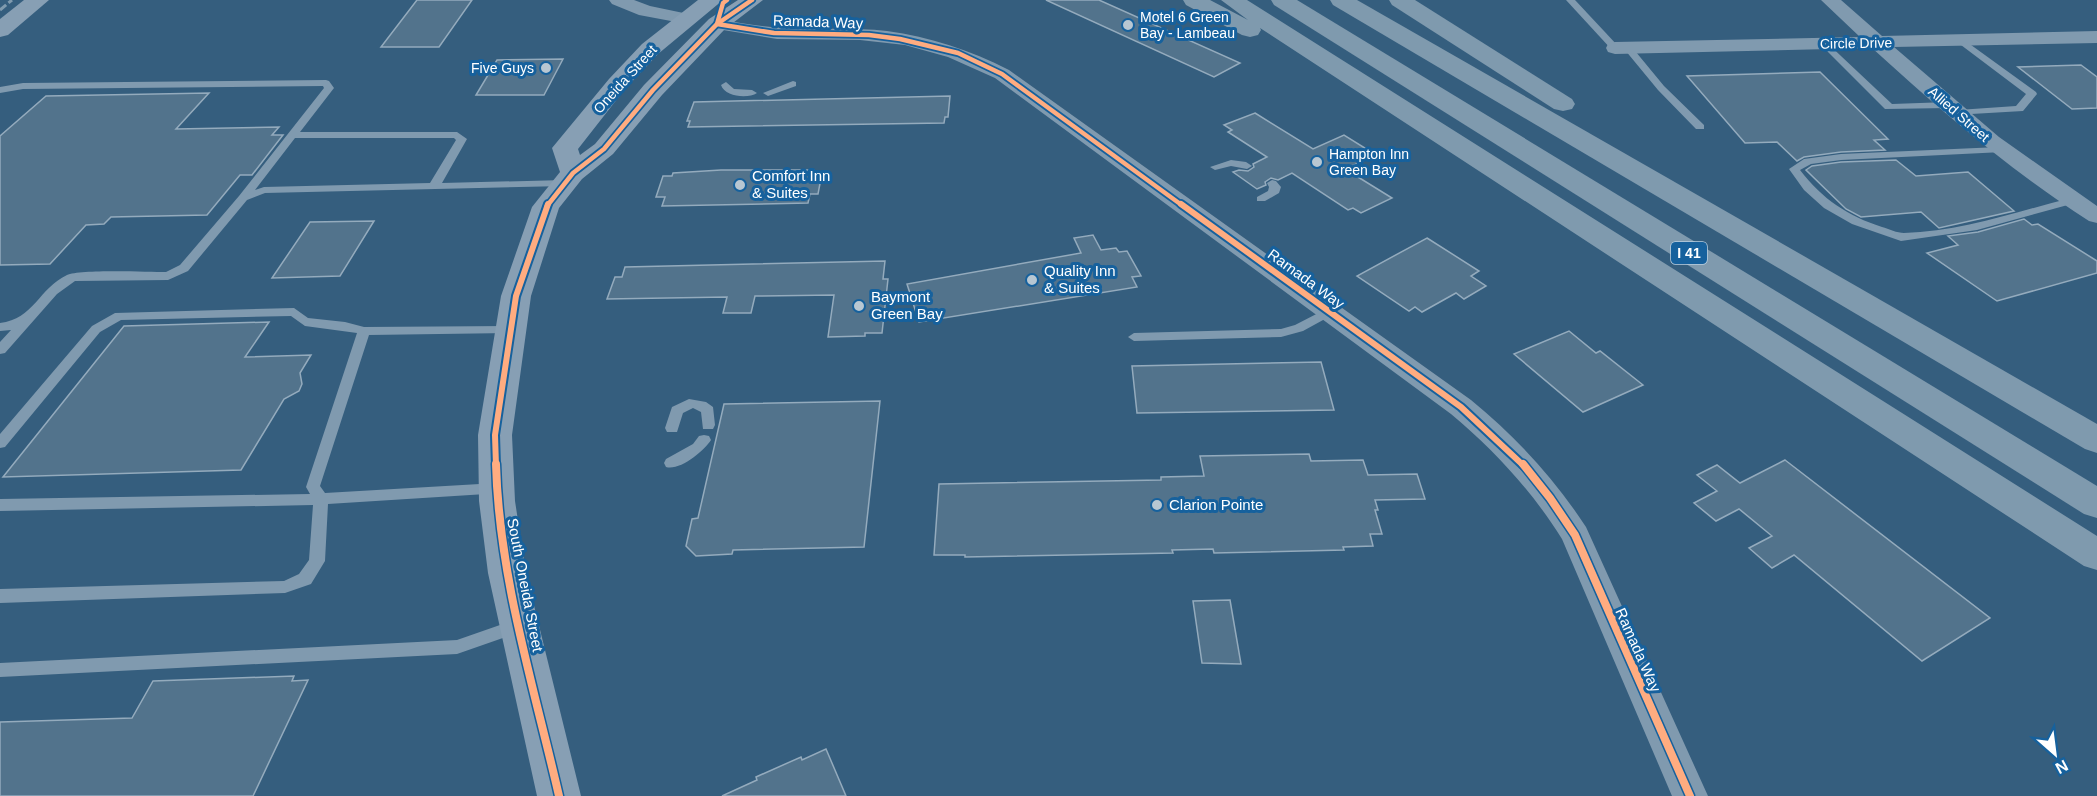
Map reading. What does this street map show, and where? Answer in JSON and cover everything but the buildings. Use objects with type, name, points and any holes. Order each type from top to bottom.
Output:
[{"type":"highway","points":[[1194,0],[1342,81],[1508,186],[1546,203]]},
{"type":"highway","points":[[1232,0],[2097,555]]},
{"type":"highway","name":"I 41","points":[[1282,0],[2097,504]]},
{"type":"highway","points":[[1341,0],[2097,440]]},
{"type":"highway","points":[[1400,0],[1624,144],[1692,203]]},
{"type":"street","points":[[0,30],[38,0]]},
{"type":"street","points":[[604,149],[618,108],[680,47],[689,25],[687,19],[645,11],[618,0]]},
{"type":"street","name":"Oneida Street","points":[[569,178],[565,148],[620,81],[650,49],[712,0]]},
{"type":"street","points":[[717,24],[723,3],[727,0]]},
{"type":"street","name":"South Oneida Street","points":[[559,796],[507,573],[497,489],[495,435],[516,296],[546,207],[569,178],[604,149],[653,90],[717,24],[752,0]]},
{"type":"street","name":"Allied Street","points":[[1830,0],[1999,150],[2071,201],[2097,216]]},
{"type":"street","name":"Ramada Way","points":[[717,24],[781,34],[869,35],[900,39],[932,45],[982,63],[1002,74],[1461,407],[1496,435],[1524,464],[1553,500],[1577,539],[1690,796]]},
{"type":"street","name":"Circle Drive","points":[[1622,48],[2097,37]]},
{"type":"lane","points":[[1570,0],[1622,48],[1700,127]]},
{"type":"lane","points":[[1824,43],[1889,106],[2019,109],[2032,94],[1960,40]]},
{"type":"lane","points":[[0,90],[23,86],[326,83],[329,88],[243,198],[184,268],[168,276],[72,277],[58,284],[0,350]]},
{"type":"lane","points":[[768,93],[793,84]]},
{"type":"lane","points":[[726,85],[727,89],[732,92],[752,93]]},
{"type":"lane","points":[[292,135],[457,135],[462,139],[434,186]]},
{"type":"lane","points":[[1999,150],[1808,161],[1794,169],[1808,188],[1828,206],[1856,222],[1901,237],[1977,227],[2071,201]]},
{"type":"lane","points":[[1215,168],[1227,163],[1238,162],[1247,166]]},
{"type":"lane","points":[[243,198],[264,190],[434,186],[569,178]]},
{"type":"lane","points":[[1261,199],[1273,193],[1275,187],[1272,183]]},
{"type":"lane","points":[[1134,337],[1281,333],[1299,328],[1330,311]]},
{"type":"lane","points":[[0,443],[96,329],[119,316],[294,312],[304,322],[345,326],[364,331],[511,329]]},
{"type":"lane","points":[[0,327],[11,327],[28,320]]},
{"type":"lane","points":[[0,596],[285,587],[305,579],[317,561],[321,499],[313,487],[364,331]]},
{"type":"lane","points":[[672,428],[677,410],[691,404],[700,404],[708,410],[708,424]]},
{"type":"lane","points":[[671,463],[698,448],[704,440]]},
{"type":"lane","points":[[0,505],[321,499],[497,489]]},
{"type":"lane","points":[[0,670],[457,648],[519,625]]},
{"type":"railway","points":[[0,10],[12,0]]},
{"type":"cycle path","points":[[727,0],[723,3],[717,24],[774,33],[869,35],[900,39],[958,53],[1002,74],[1461,407],[1524,465],[1575,535],[1690,796]]},
{"type":"cycle path","points":[[559,796],[507,573],[497,501],[495,435],[516,296],[546,207],[573,173],[604,149],[653,90],[717,24],[752,0]]},
{"type":"place","name":"Motel 6 Green Bay - Lambeau","points":[[1128,25]]},
{"type":"place","name":"Five Guys","points":[[546,68]]},
{"type":"place","name":"Hampton Inn Green Bay","points":[[1317,162]]},
{"type":"place","name":"Comfort Inn & Suites","points":[[740,185]]},
{"type":"place","name":"Quality Inn & Suites","points":[[1032,280]]},
{"type":"place","name":"Baymont Green Bay","points":[[859,306]]},
{"type":"place","name":"Clarion Pointe","points":[[1157,505]]}]
